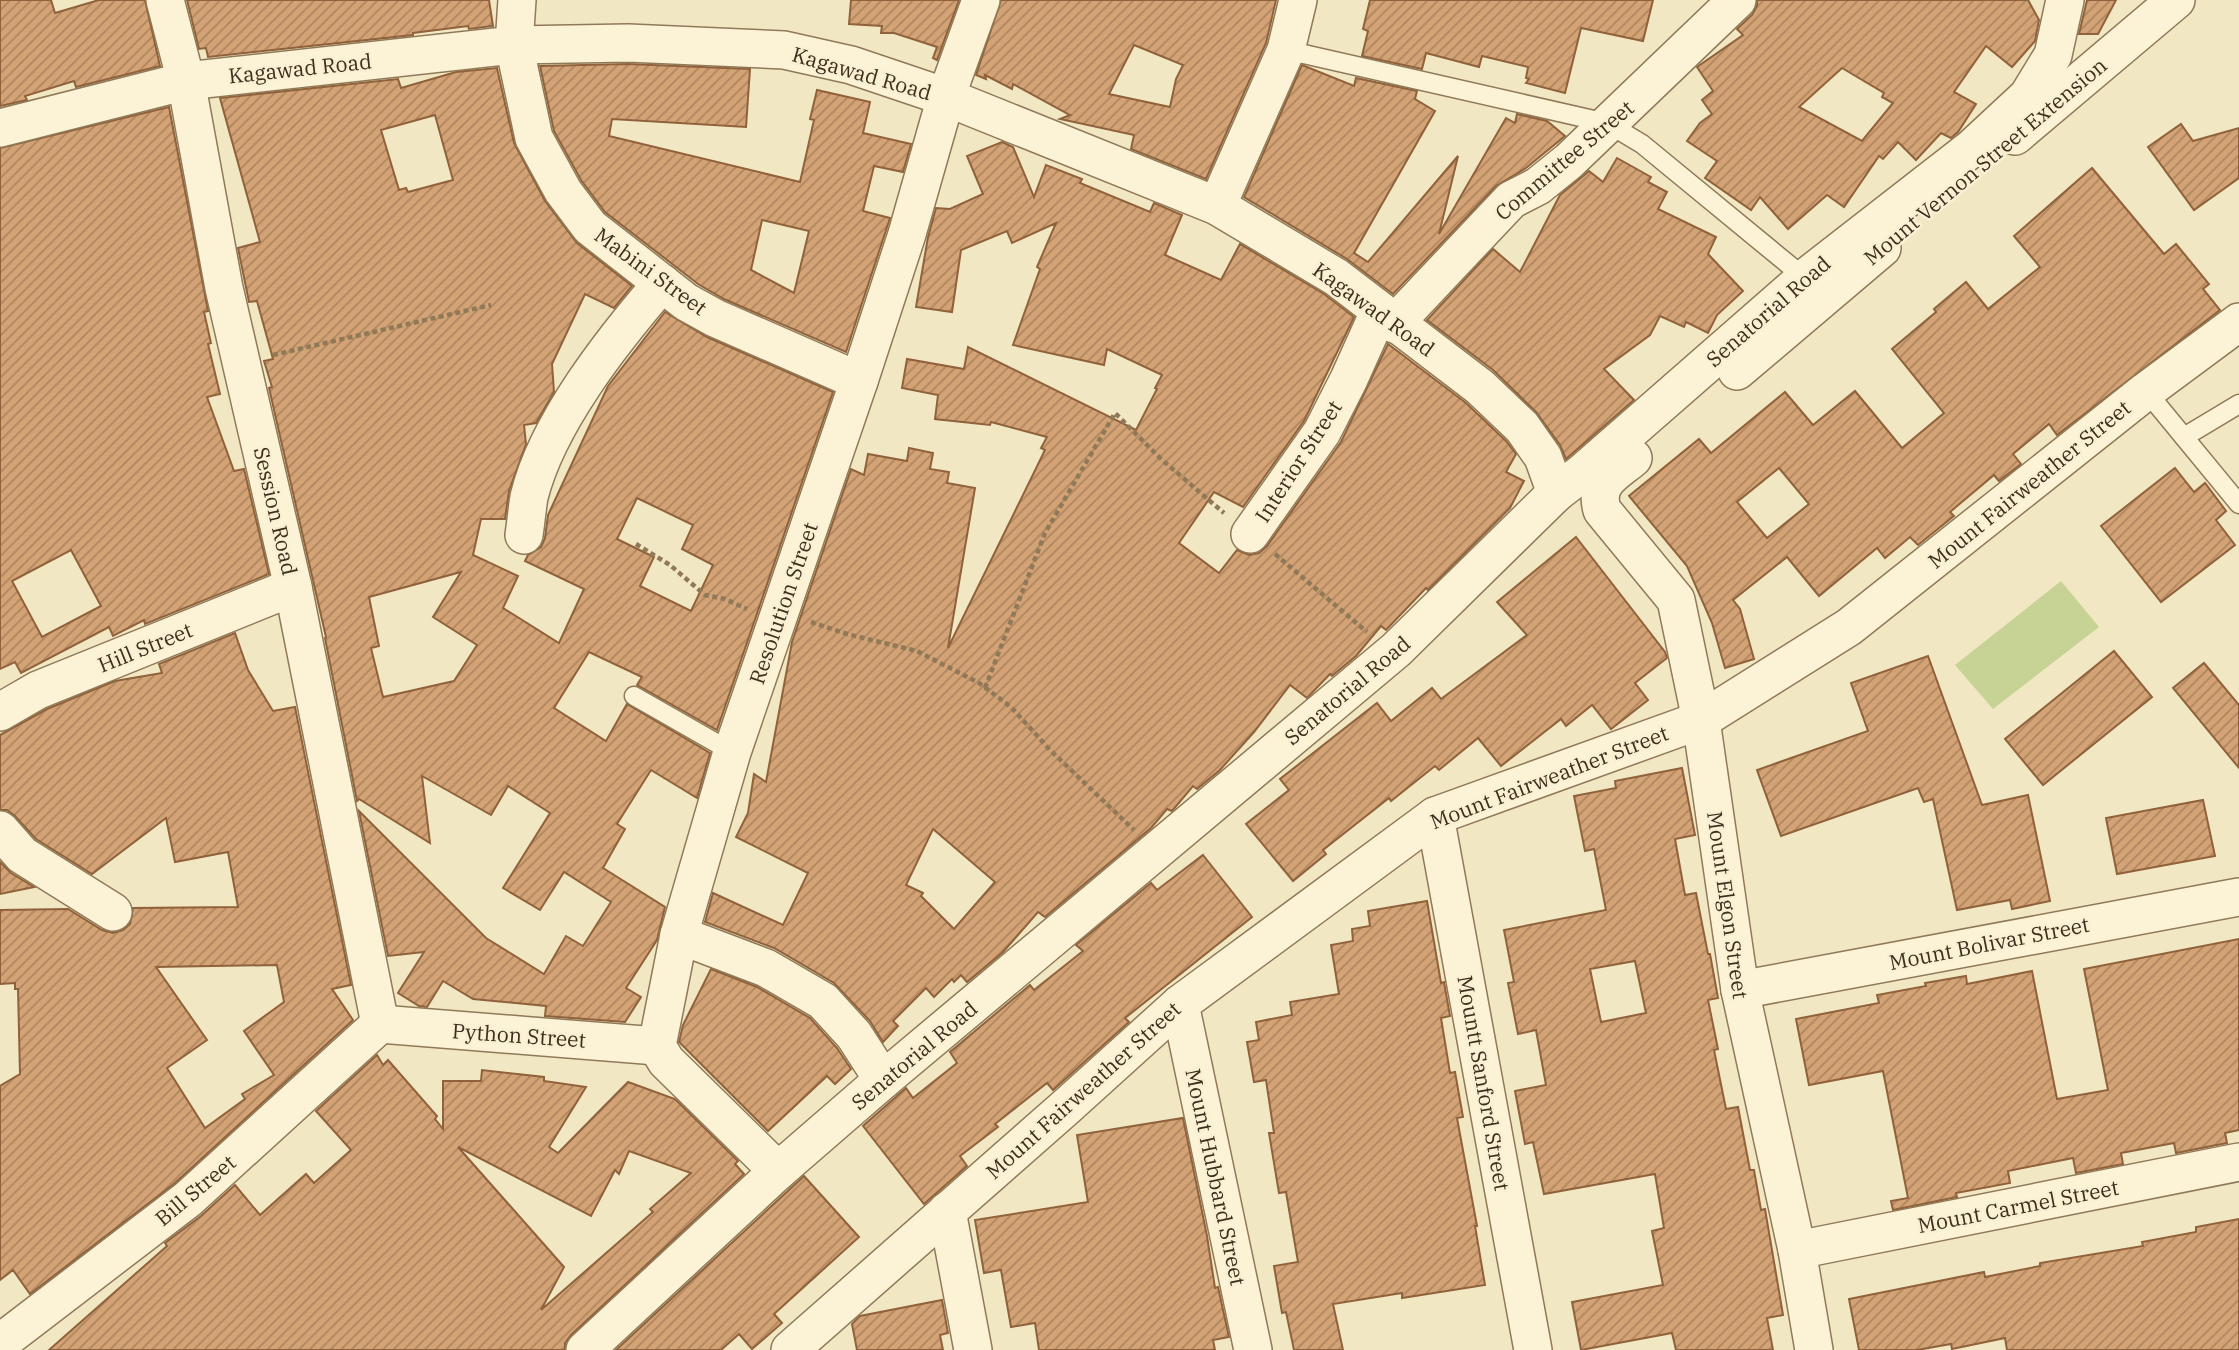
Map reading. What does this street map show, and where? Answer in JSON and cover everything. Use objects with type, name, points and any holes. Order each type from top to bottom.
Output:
[{"type":"street","name":"Session Road","points":[[165,0],[186,81],[225,289],[292,587],[380,1024]]},
{"type":"street","name":"Mabini Street","points":[[517,0],[514,45],[534,138],[562,191],[590,227],[686,302],[715,318],[859,381]]},
{"type":"street","name":"Resolution Street","points":[[657,1046],[679,935],[732,752],[859,381],[907,234],[946,97],[981,0]]},
{"type":"street","points":[[1217,206],[1286,50],[1298,0]]},
{"type":"street","name":"Committee Street","points":[[1387,318],[1511,200],[1538,186],[1569,161],[1737,0]]},
{"type":"street","name":"Senatorial Road","points":[[585,1350],[778,1171],[883,1080],[1389,655],[1556,493],[1805,278],[1972,148],[2028,96],[2053,55],[2065,0]]},
{"type":"street","name":"Mount Vernon Street Extension","points":[[1602,484],[2176,0]]},
{"type":"street","name":"Kagawad Road","points":[[0,128],[186,81],[514,45],[628,43],[784,50],[850,65],[946,97],[1217,206],[1336,277],[1480,387],[1522,426],[1543,457],[1556,493]]},
{"type":"street","points":[[524,535],[530,496],[542,463],[574,400],[625,327],[662,283]]},
{"type":"street","name":"Interior Street","points":[[1250,534],[1322,432],[1349,379],[1387,318]]},
{"type":"street","name":"Mount Fairweather Street","points":[[790,1350],[1180,1004],[1435,816],[1701,720],[1849,627],[2146,391],[2239,322]]},
{"type":"street","name":"Mount Elgon Street","points":[[1602,484],[1598,497],[1602,510],[1676,600],[1701,720],[1740,990],[1797,1250],[1814,1350]]},
{"type":"street","name":"Hill Street","points":[[0,712],[38,690],[292,587]]},
{"type":"street","name":"Mountt Sanford Street","points":[[1435,816],[1533,1350]]},
{"type":"street","points":[[0,830],[22,855],[113,912]]},
{"type":"street","name":"Mount Bolivar Street","points":[[1740,990],[2239,897]]},
{"type":"street","points":[[679,935],[766,968],[822,1002],[854,1035],[883,1080]]},
{"type":"street","name":"Mount Hubbard Street","points":[[1180,1004],[1253,1350]]},
{"type":"street","name":"Python Street","points":[[380,1024],[657,1046]]},
{"type":"street","name":"Bill Street","points":[[0,1343],[188,1199],[380,1024]]},
{"type":"street","points":[[657,1046],[666,1061],[778,1171]]},
{"type":"street","name":"Mount Carmel Street","points":[[1797,1250],[2239,1162]]},
{"type":"street","points":[[947,1211],[973,1350]]},
{"type":"lane","points":[[1286,50],[1607,123],[1642,145],[1805,278]]},
{"type":"lane","points":[[2146,391],[2239,504]]},
{"type":"lane","points":[[2184,437],[2239,404]]},
{"type":"lane","points":[[634,696],[732,752]]},
{"type":"path","points":[[242,362],[491,305]]},
{"type":"path","points":[[985,688],[1045,533],[1115,413],[1161,458],[1357,622],[1389,655]]},
{"type":"path","points":[[636,544],[670,565],[705,595],[778,617],[917,652],[985,688],[1011,707],[1050,750],[1156,851]]},
{"type":"green space","points":[[2061,581],[2099,627],[1993,709],[1955,665]]},
{"type":"building","points":[[0,0],[51,0],[55,13],[99,0],[145,0],[160,66],[76,87],[74,81],[25,96],[27,100],[0,106]]},
{"type":"building","points":[[187,0],[489,0],[493,26],[469,29],[468,26],[413,35],[208,57],[206,48],[199,49]]},
{"type":"building","points":[[851,0],[959,0],[937,60],[933,58],[937,47],[894,33],[881,33],[882,26],[849,24]]},
{"type":"building","points":[[1001,0],[1276,0],[1266,43],[1206,179],[1131,149],[1134,135],[1060,119],[1070,115],[1013,84],[1012,89],[985,75],[986,79],[976,75]],"holes":[[[1134,45],[1183,65],[1176,79],[1170,107],[1109,94]]]},
{"type":"building","points":[[1370,0],[1653,0],[1643,41],[1581,28],[1565,93],[1526,83],[1529,79],[1526,78],[1528,67],[1482,56],[1479,67],[1426,53],[1422,69],[1362,56],[1368,31],[1363,29]]},
{"type":"building","points":[[1757,0],[2028,0],[2039,20],[2035,41],[2012,67],[1986,46],[1954,92],[1976,104],[1951,138],[1941,133],[1916,160],[1898,142],[1883,159],[1879,156],[1844,207],[1827,195],[1788,229],[1760,197],[1751,210],[1705,178],[1717,161],[1687,141],[1700,123],[1712,114],[1702,100],[1713,91],[1697,67],[1743,35],[1737,29],[1752,15]],"holes":[[[1842,68],[1884,93],[1882,97],[1893,103],[1862,141],[1799,107]]]},
{"type":"building","points":[[2087,0],[2116,0],[2098,34],[2079,34]]},
{"type":"building","points":[[628,64],[750,69],[746,127],[612,119],[609,136],[800,182],[814,120],[810,119],[817,90],[870,102],[863,133],[911,144],[903,172],[874,166],[863,211],[890,218],[846,352],[724,299],[698,284],[605,212],[581,180],[554,131],[540,66]],"holes":[[[762,220],[809,231],[794,293],[751,270]]]},
{"type":"building","points":[[1302,65],[1354,86],[1356,78],[1417,91],[1415,99],[1435,111],[1354,253],[1368,262],[1458,156],[1439,234],[1506,118],[1515,123],[1517,114],[1547,121],[1565,136],[1526,168],[1496,186],[1393,294],[1347,259],[1244,197]]},
{"type":"building","points":[[497,68],[514,143],[545,201],[577,243],[632,286],[614,308],[585,294],[552,364],[554,392],[536,423],[524,425],[526,444],[509,491],[505,519],[481,519],[473,555],[518,576],[503,608],[559,643],[584,589],[525,561],[528,555],[541,547],[548,515],[608,386],[665,312],[707,337],[833,392],[717,730],[637,685],[642,677],[589,652],[554,708],[606,741],[627,704],[710,753],[697,798],[651,770],[617,824],[625,829],[603,868],[665,907],[657,940],[626,988],[641,997],[625,1022],[545,1016],[546,1006],[473,999],[443,981],[427,1007],[419,1006],[398,993],[424,952],[388,956],[359,811],[486,938],[544,974],[566,936],[583,946],[611,902],[564,872],[540,910],[503,888],[550,813],[508,786],[491,815],[422,776],[430,843],[359,799],[357,801],[326,637],[269,388],[272,387],[264,361],[273,359],[257,301],[249,302],[238,248],[260,242],[220,98],[398,79],[401,88],[456,72]],"holes":[[[435,115],[453,180],[408,192],[406,188],[399,190],[381,130]],[[637,498],[693,525],[682,549],[713,565],[691,611],[640,586],[654,557],[617,539]],[[461,572],[433,617],[477,645],[454,681],[383,697],[371,648],[379,646],[369,597]]]},
{"type":"building","points":[[169,107],[208,311],[204,312],[211,343],[208,344],[220,394],[207,397],[234,471],[244,469],[269,574],[145,624],[144,620],[113,636],[109,627],[21,673],[15,662],[0,669],[0,148]],"holes":[[[71,550],[101,606],[42,637],[12,581]]]},
{"type":"building","points":[[2181,124],[2193,141],[2239,128],[2239,178],[2194,210],[2148,147]]},
{"type":"building","points":[[1002,142],[1013,147],[1034,197],[1046,165],[1082,179],[1080,183],[1150,212],[1154,203],[1182,215],[1165,255],[1221,280],[1240,244],[1324,294],[1354,317],[1304,421],[1243,507],[1214,492],[1179,543],[1219,573],[1237,550],[1249,555],[1259,553],[1267,546],[1341,442],[1388,344],[1466,403],[1506,441],[1516,454],[1506,472],[1524,481],[1510,508],[1386,630],[1381,626],[1356,656],[1332,676],[1330,674],[1307,698],[1290,685],[1254,732],[1219,771],[1197,789],[1193,786],[1172,811],[1167,809],[1151,828],[1045,917],[1038,912],[1003,952],[967,982],[961,975],[954,982],[952,979],[934,997],[926,988],[893,1021],[898,1026],[883,1042],[870,1021],[834,983],[774,948],[705,922],[713,893],[783,925],[808,873],[736,837],[748,813],[754,774],[766,782],[792,642],[851,469],[864,475],[868,454],[907,461],[909,448],[933,453],[930,469],[949,472],[947,483],[975,488],[948,648],[1045,450],[1041,448],[1047,437],[991,422],[990,425],[935,419],[938,395],[902,388],[907,359],[964,369],[968,347],[1136,430],[1162,375],[1107,349],[1104,365],[1013,345],[1040,269],[1037,267],[1056,223],[1012,243],[1007,231],[961,250],[952,312],[916,307],[936,208],[950,209],[983,194],[967,156]],"holes":[[[933,829],[995,882],[954,929],[921,896],[923,893],[906,885]]]},
{"type":"building","points":[[1617,158],[1651,177],[1648,182],[1667,192],[1658,209],[1716,237],[1708,254],[1743,291],[1717,315],[1708,333],[1686,322],[1684,327],[1660,316],[1650,335],[1604,369],[1634,400],[1566,459],[1560,445],[1536,412],[1493,370],[1427,320],[1493,249],[1520,272],[1560,195],[1589,171],[1603,182]]},
{"type":"building","points":[[2092,168],[2164,254],[2176,244],[2209,284],[2203,289],[2220,310],[2057,435],[2049,424],[2013,454],[2021,464],[1999,481],[1994,475],[1950,512],[1954,516],[1918,545],[1910,537],[1885,558],[1877,548],[1819,596],[1787,557],[1733,600],[1740,609],[1754,659],[1725,668],[1712,623],[1687,566],[1629,496],[1699,439],[1711,453],[1785,392],[1813,425],[1855,391],[1902,448],[1944,413],[1892,349],[1936,312],[1934,309],[1966,282],[1988,309],[2040,267],[2014,236]],"holes":[[[1779,468],[1809,504],[1767,538],[1737,502]]]},
{"type":"building","points":[[2175,468],[2194,492],[2205,483],[2226,511],[2216,520],[2235,545],[2161,602],[2101,526]]},
{"type":"building","points":[[1576,537],[1665,652],[1667,658],[1635,683],[1648,700],[1611,729],[1592,705],[1566,726],[1561,719],[1501,766],[1478,738],[1439,770],[1435,766],[1391,801],[1389,798],[1323,850],[1326,854],[1293,881],[1246,824],[1289,790],[1280,779],[1377,703],[1391,721],[1432,688],[1441,699],[1527,635],[1497,602]]},
{"type":"building","points":[[235,633],[248,670],[273,711],[295,707],[351,985],[332,989],[353,1020],[175,1183],[30,1294],[13,1270],[0,1280],[0,1086],[20,1074],[18,989],[15,989],[15,983],[0,984],[0,910],[68,909],[102,930],[113,933],[130,924],[133,908],[238,907],[228,852],[175,862],[166,818],[92,874],[36,839],[15,816],[7,810],[0,810],[0,735],[47,709],[115,681],[162,673],[159,664]],"holes":[[[277,965],[284,1002],[244,1031],[274,1075],[242,1094],[245,1099],[205,1128],[167,1068],[207,1040],[156,967]]]},
{"type":"building","points":[[2114,651],[2152,697],[2043,785],[2005,739]]},
{"type":"building","points":[[1928,656],[1982,805],[2028,795],[2050,901],[2012,909],[2010,900],[1957,910],[1933,799],[1924,802],[1918,788],[1781,836],[1757,770],[1868,731],[1851,683]]},
{"type":"building","points":[[2204,663],[2239,705],[2239,768],[2173,688]]},
{"type":"building","points":[[1682,768],[1695,835],[1675,839],[1685,895],[1696,893],[1710,954],[1718,998],[1708,1000],[1718,1049],[1714,1050],[1726,1109],[1738,1107],[1750,1170],[1754,1170],[1761,1210],[1765,1209],[1783,1315],[1767,1318],[1773,1350],[1676,1350],[1672,1333],[1581,1350],[1572,1302],[1663,1285],[1652,1231],[1664,1228],[1655,1174],[1544,1194],[1533,1142],[1525,1144],[1515,1091],[1546,1085],[1536,1030],[1518,1034],[1508,983],[1514,982],[1504,930],[1606,910],[1594,849],[1585,851],[1574,796],[1616,788],[1615,781]],"holes":[[[1635,961],[1646,1013],[1601,1022],[1590,969]]]},
{"type":"building","points":[[2203,800],[2215,856],[2117,874],[2106,818]]},
{"type":"building","points":[[1203,855],[1252,917],[1125,1018],[1129,1022],[1053,1090],[1047,1083],[995,1124],[998,1127],[960,1156],[967,1166],[924,1204],[863,1126],[906,1088],[913,1098],[957,1063],[950,1052],[1030,985],[1034,990],[1083,951],[1076,945],[1151,883],[1157,890]]},
{"type":"building","points":[[0,862],[11,873],[34,887],[0,894]]},
{"type":"building","points":[[1427,901],[1441,983],[1444,982],[1450,1016],[1441,1018],[1450,1073],[1455,1072],[1463,1117],[1457,1118],[1485,1285],[1402,1298],[1402,1293],[1333,1304],[1343,1350],[1294,1350],[1286,1312],[1282,1313],[1274,1266],[1298,1262],[1286,1192],[1279,1193],[1269,1133],[1274,1133],[1266,1080],[1254,1082],[1247,1042],[1259,1040],[1256,1022],[1292,1015],[1290,1002],[1339,994],[1331,945],[1353,941],[1352,929],[1370,926],[1368,911]]},
{"type":"building","points":[[2239,939],[2239,1130],[2225,1133],[2227,1143],[2176,1153],[2174,1143],[2121,1153],[2123,1164],[2076,1173],[2073,1158],[2008,1171],[2010,1183],[1956,1193],[1957,1197],[1893,1210],[1891,1201],[1908,1198],[1883,1071],[1809,1085],[1796,1019],[1879,1003],[1877,995],[1926,986],[1925,983],[1966,976],[1967,984],[2032,971],[2057,1099],[2108,1090],[2084,969]]},
{"type":"building","points":[[711,969],[757,987],[810,1018],[837,1048],[851,1069],[835,1084],[827,1076],[768,1131],[679,1042],[683,1025]]},
{"type":"building","points":[[377,1055],[383,1065],[388,1060],[437,1116],[435,1119],[443,1129],[443,1081],[481,1081],[482,1070],[544,1077],[544,1081],[586,1087],[549,1147],[558,1153],[628,1082],[675,1099],[738,1161],[735,1164],[744,1174],[571,1335],[565,1343],[565,1350],[49,1350],[167,1246],[165,1243],[201,1216],[235,1185],[260,1215],[306,1174],[314,1183],[351,1150],[316,1111]],"holes":[[[458,1147],[591,1216],[615,1170],[619,1174],[629,1151],[691,1173],[650,1209],[653,1212],[541,1310],[564,1267]]]},
{"type":"building","points":[[1183,1118],[1215,1288],[1218,1287],[1229,1337],[1213,1340],[1215,1350],[1039,1350],[1035,1323],[1011,1327],[1001,1270],[984,1273],[975,1220],[1088,1202],[1077,1135]]},
{"type":"building","points":[[804,1176],[859,1237],[774,1314],[782,1323],[752,1349],[739,1334],[721,1350],[616,1350]]},
{"type":"building","points":[[2239,1219],[2239,1350],[2007,1350],[2005,1338],[1952,1349],[1951,1344],[1917,1350],[1859,1350],[1849,1299],[1984,1272],[1985,1277],[2040,1266],[2040,1263],[2143,1246],[2142,1242],[2196,1232],[2196,1227]]},
{"type":"building","points":[[942,1300],[948,1333],[940,1335],[943,1350],[857,1350],[852,1324],[860,1316]]}]
